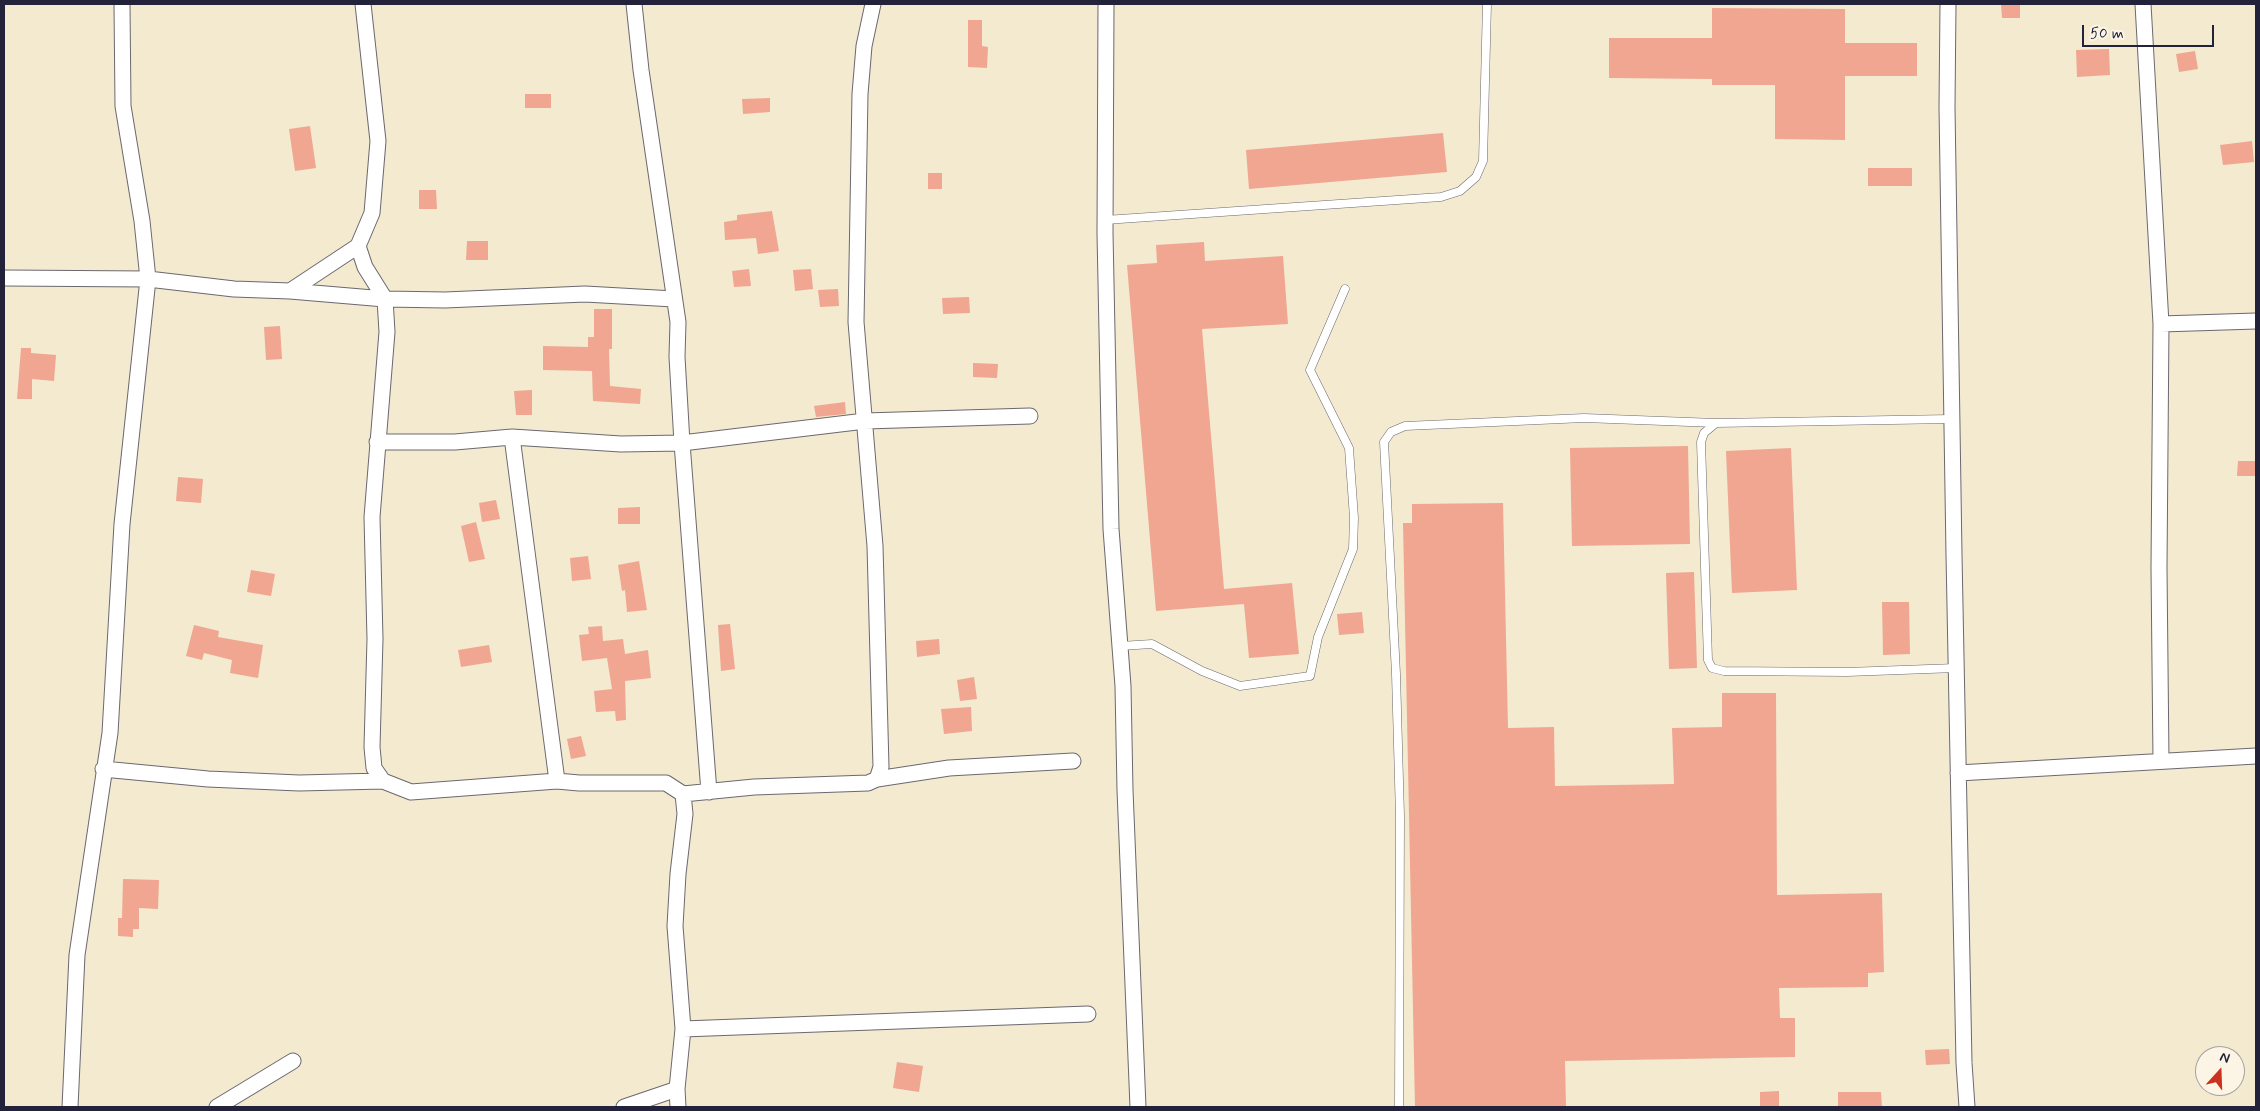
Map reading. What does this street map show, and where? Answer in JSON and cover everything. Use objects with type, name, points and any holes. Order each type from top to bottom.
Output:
[{"type":"street","points":[[70,1107],[77,954],[114,696],[122,524],[148,279],[142,221],[123,106],[122,4]]},
{"type":"street","points":[[290,291],[358,246],[372,213],[378,141],[363,4]]},
{"type":"street","points":[[634,4],[641,70],[678,322],[677,357],[682,443],[709,792]]},
{"type":"street","points":[[873,4],[864,46],[860,94],[856,322],[875,546],[880,767],[877,779]]},
{"type":"street","points":[[1106,4],[1105,220],[1111,529],[1120,646],[1138,1107]]},
{"type":"street","points":[[1948,4],[1947,107],[1951,419],[1964,1063],[1967,1107]]},
{"type":"street","points":[[2143,4],[2161,324],[2159,568],[2161,761]]},
{"type":"street","points":[[358,246],[361,259],[385,299],[387,332],[372,516],[375,639],[372,747],[374,768],[383,781]]},
{"type":"street","points":[[4,278],[148,279],[234,290],[290,291],[385,299],[445,300],[586,294],[674,299]]},
{"type":"street","points":[[2161,324],[2256,321]]},
{"type":"street","points":[[377,442],[455,442],[512,437],[621,444],[682,443],[865,421],[1030,416]]},
{"type":"street","points":[[512,437],[557,781]]},
{"type":"street","points":[[1958,773],[2256,756]]},
{"type":"street","points":[[103,769],[208,779],[299,783],[383,781],[411,792],[557,781],[579,784],[666,783],[683,794],[754,787],[868,783],[877,779],[949,768],[1073,761]]},
{"type":"street","points":[[678,1107],[677,1089],[683,1029],[675,926],[678,874],[685,814],[683,794]]},
{"type":"street","points":[[683,1029],[1088,1014]]},
{"type":"street","points":[[217,1107],[292,1061]]},
{"type":"street","points":[[624,1107],[677,1089]]},
{"type":"lane","points":[[1105,220],[1441,196],[1460,191],[1476,177],[1483,161],[1486,4]]},
{"type":"lane","points":[[1120,646],[1152,644],[1202,671],[1240,686],[1310,676],[1318,636],[1353,549],[1354,518],[1349,448],[1310,370],[1345,290]]},
{"type":"lane","points":[[1399,1107],[1400,816],[1396,674],[1384,442],[1390,432],[1405,426],[1584,418],[1716,423],[1951,419]]},
{"type":"lane","points":[[1716,423],[1704,433],[1701,442],[1708,660],[1712,668],[1724,671],[1847,672],[1956,668]]},
{"type":"building","points":[[2001,4],[2020,4],[2020,18],[2002,18]]},
{"type":"building","points":[[1712,8],[1845,9],[1845,43],[1917,43],[1917,76],[1845,76],[1845,140],[1775,139],[1775,85],[1712,85],[1712,79],[1609,78],[1609,38],[1712,38]]},
{"type":"building","points":[[968,20],[982,20],[982,46],[988,47],[987,68],[968,67]]},
{"type":"building","points":[[2109,49],[2110,75],[2077,77],[2076,50]]},
{"type":"building","points":[[2195,51],[2198,69],[2179,72],[2176,54]]},
{"type":"building","points":[[525,94],[551,94],[551,108],[525,108]]},
{"type":"building","points":[[770,98],[770,112],[743,114],[742,99]]},
{"type":"building","points":[[310,126],[316,168],[295,171],[289,129]]},
{"type":"building","points":[[1443,133],[1447,172],[1249,189],[1246,150]]},
{"type":"building","points":[[2252,141],[2254,162],[2223,165],[2220,145]]},
{"type":"building","points":[[1868,168],[1912,168],[1912,186],[1868,186]]},
{"type":"building","points":[[928,173],[942,173],[942,189],[928,189]]},
{"type":"building","points":[[419,190],[436,190],[437,209],[419,209]]},
{"type":"building","points":[[772,211],[779,251],[758,254],[756,238],[725,240],[724,222],[737,220],[737,215]]},
{"type":"building","points":[[467,241],[488,241],[488,260],[466,260]]},
{"type":"building","points":[[1204,242],[1205,261],[1283,256],[1288,324],[1202,329],[1224,589],[1292,583],[1299,654],[1249,658],[1244,604],[1156,611],[1127,265],[1157,263],[1156,245]]},
{"type":"building","points":[[749,269],[751,286],[734,287],[732,271]]},
{"type":"building","points":[[811,269],[813,289],[795,291],[793,270]]},
{"type":"building","points":[[838,289],[839,306],[820,307],[818,290]]},
{"type":"building","points":[[969,297],[970,313],[943,314],[942,298]]},
{"type":"building","points":[[594,309],[612,309],[612,349],[609,349],[610,386],[641,389],[640,404],[593,401],[592,371],[543,370],[543,346],[588,347],[588,337],[594,337]]},
{"type":"building","points":[[280,326],[282,359],[266,360],[264,327]]},
{"type":"building","points":[[21,348],[31,348],[31,353],[56,355],[54,381],[32,379],[32,399],[17,399]]},
{"type":"building","points":[[973,363],[998,364],[997,378],[973,377]]},
{"type":"building","points":[[532,390],[532,415],[516,415],[514,391]]},
{"type":"building","points":[[845,402],[846,414],[816,417],[814,406]]},
{"type":"building","points":[[1688,446],[1690,544],[1572,546],[1570,448]]},
{"type":"building","points":[[1791,448],[1797,590],[1732,593],[1726,451]]},
{"type":"building","points":[[2238,461],[2256,461],[2256,476],[2237,476]]},
{"type":"building","points":[[178,477],[203,479],[201,503],[176,501]]},
{"type":"building","points":[[496,500],[500,519],[482,522],[479,503]]},
{"type":"building","points":[[1503,503],[1508,728],[1554,727],[1555,786],[1674,784],[1672,728],[1722,727],[1722,693],[1776,693],[1777,895],[1882,893],[1884,972],[1868,973],[1868,987],[1779,988],[1780,1018],[1795,1018],[1795,1057],[1565,1061],[1566,1107],[1415,1107],[1403,523],[1412,523],[1412,504]]},
{"type":"building","points":[[640,507],[640,524],[618,524],[618,508]]},
{"type":"building","points":[[476,522],[485,559],[469,562],[461,526]]},
{"type":"building","points":[[588,556],[591,579],[572,581],[570,558]]},
{"type":"building","points":[[639,561],[647,610],[627,612],[625,590],[622,591],[618,565]]},
{"type":"building","points":[[251,570],[275,574],[271,596],[247,592]]},
{"type":"building","points":[[1694,572],[1697,668],[1669,669],[1666,573]]},
{"type":"building","points":[[1882,602],[1909,602],[1910,654],[1883,655]]},
{"type":"building","points":[[1362,612],[1364,633],[1339,635],[1337,614]]},
{"type":"building","points":[[730,624],[735,669],[721,671],[718,625]]},
{"type":"building","points":[[194,625],[219,631],[218,637],[263,645],[258,678],[230,673],[232,660],[204,653],[202,660],[186,656]]},
{"type":"building","points":[[602,626],[603,641],[623,639],[625,654],[648,650],[651,678],[625,681],[626,720],[616,721],[615,711],[596,712],[594,691],[612,689],[607,658],[582,661],[579,635],[589,634],[588,627]]},
{"type":"building","points":[[939,639],[940,654],[917,657],[916,641]]},
{"type":"building","points":[[489,645],[492,662],[461,667],[458,650]]},
{"type":"building","points":[[974,677],[977,699],[960,701],[957,680]]},
{"type":"building","points":[[971,707],[972,731],[944,734],[941,709]]},
{"type":"building","points":[[581,736],[586,756],[571,759],[567,739]]},
{"type":"building","points":[[123,879],[159,880],[158,909],[139,908],[139,929],[133,929],[133,937],[118,936],[118,918],[122,918]]},
{"type":"building","points":[[1949,1049],[1950,1064],[1926,1065],[1925,1050]]},
{"type":"building","points":[[897,1062],[923,1066],[919,1092],[893,1088]]},
{"type":"building","points":[[1779,1091],[1779,1107],[1760,1107],[1760,1092]]},
{"type":"building","points":[[1838,1092],[1881,1092],[1882,1107],[1838,1107]]}]
